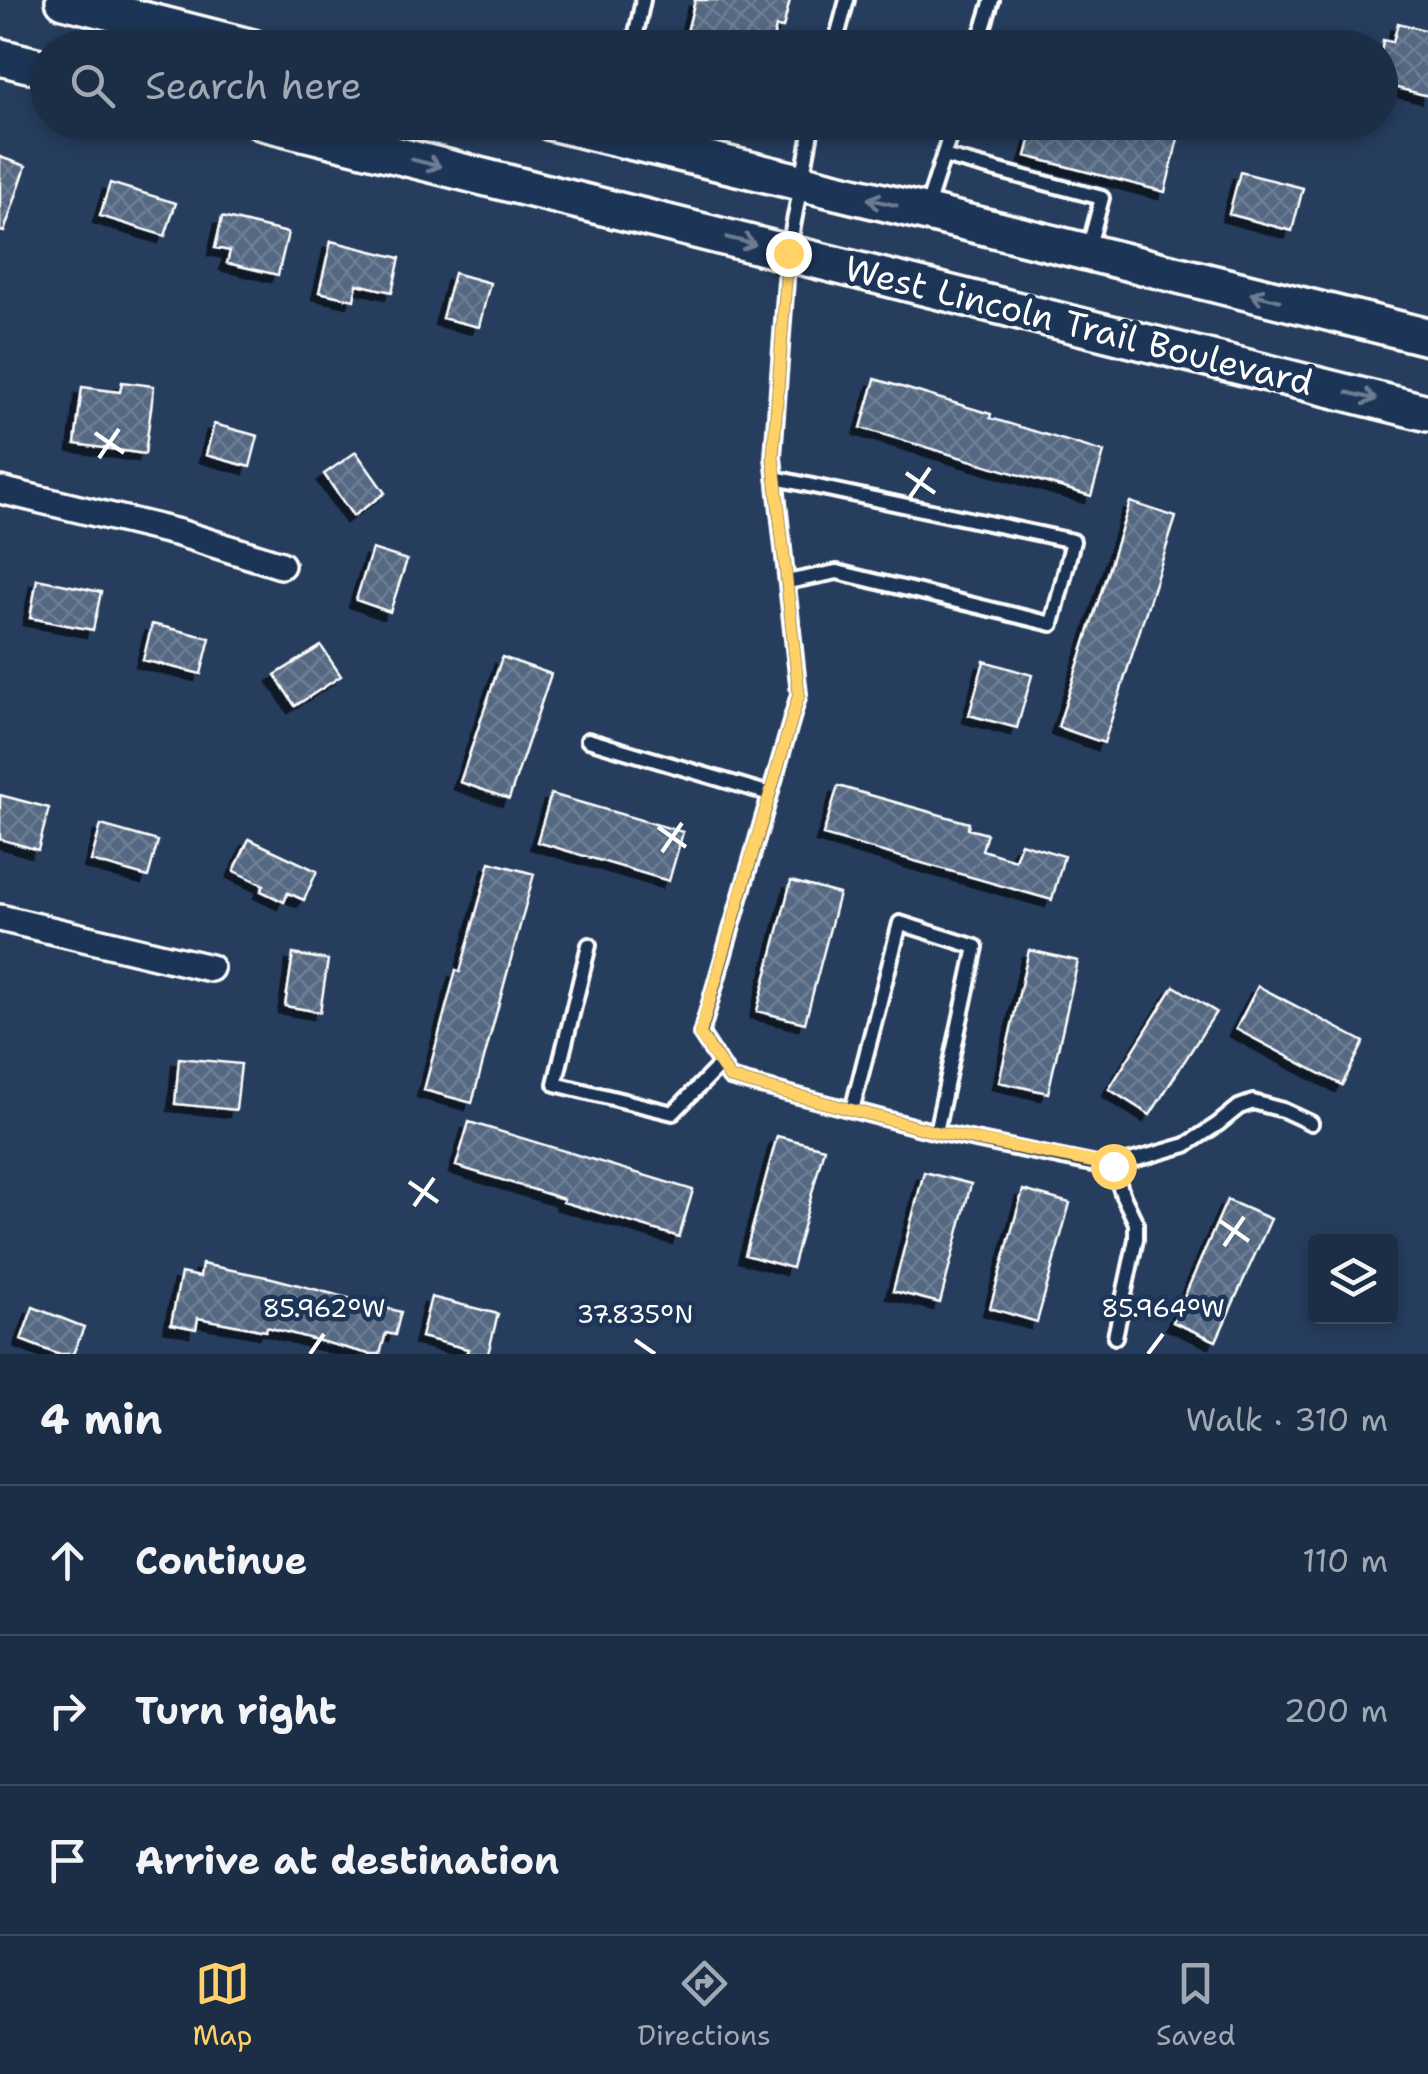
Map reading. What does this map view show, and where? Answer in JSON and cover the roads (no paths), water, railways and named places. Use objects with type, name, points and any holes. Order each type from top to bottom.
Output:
[{"type":"main road","points":[[64,0],[182,30]]},
{"type":"main road","points":[[0,57],[30,64]]},
{"type":"main road","name":"West Lincoln Trail Boulevard","points":[[336,140],[1428,413]]},
{"type":"main road","name":"West Lincoln Trail Boulevard","points":[[654,140],[802,183],[1428,337]]},
{"type":"street","points":[[0,490],[179,532],[281,564]]},
{"type":"street","points":[[0,918],[210,968]]},
{"type":"lane","points":[[637,30],[643,0]]},
{"type":"lane","points":[[839,30],[847,0]]},
{"type":"lane","points":[[983,30],[992,0]]},
{"type":"lane","points":[[810,140],[788,253],[773,456],[799,694],[700,1034],[730,1078],[936,1132],[1113,1166],[1186,1145],[1239,1106],[1254,1102],[1311,1124]]},
{"type":"lane","points":[[925,212],[948,140]]},
{"type":"lane","points":[[943,156],[1102,198],[1088,252]]},
{"type":"lane","points":[[775,478],[1073,541],[1052,624],[836,572],[786,582]]},
{"type":"lane","points":[[588,740],[770,794]]},
{"type":"lane","points":[[852,1110],[900,923],[976,947],[936,1132]]},
{"type":"lane","points":[[588,945],[555,1084],[673,1114],[721,1064]]},
{"type":"lane","points":[[1113,1166],[1136,1223],[1136,1240],[1115,1337]]}]
